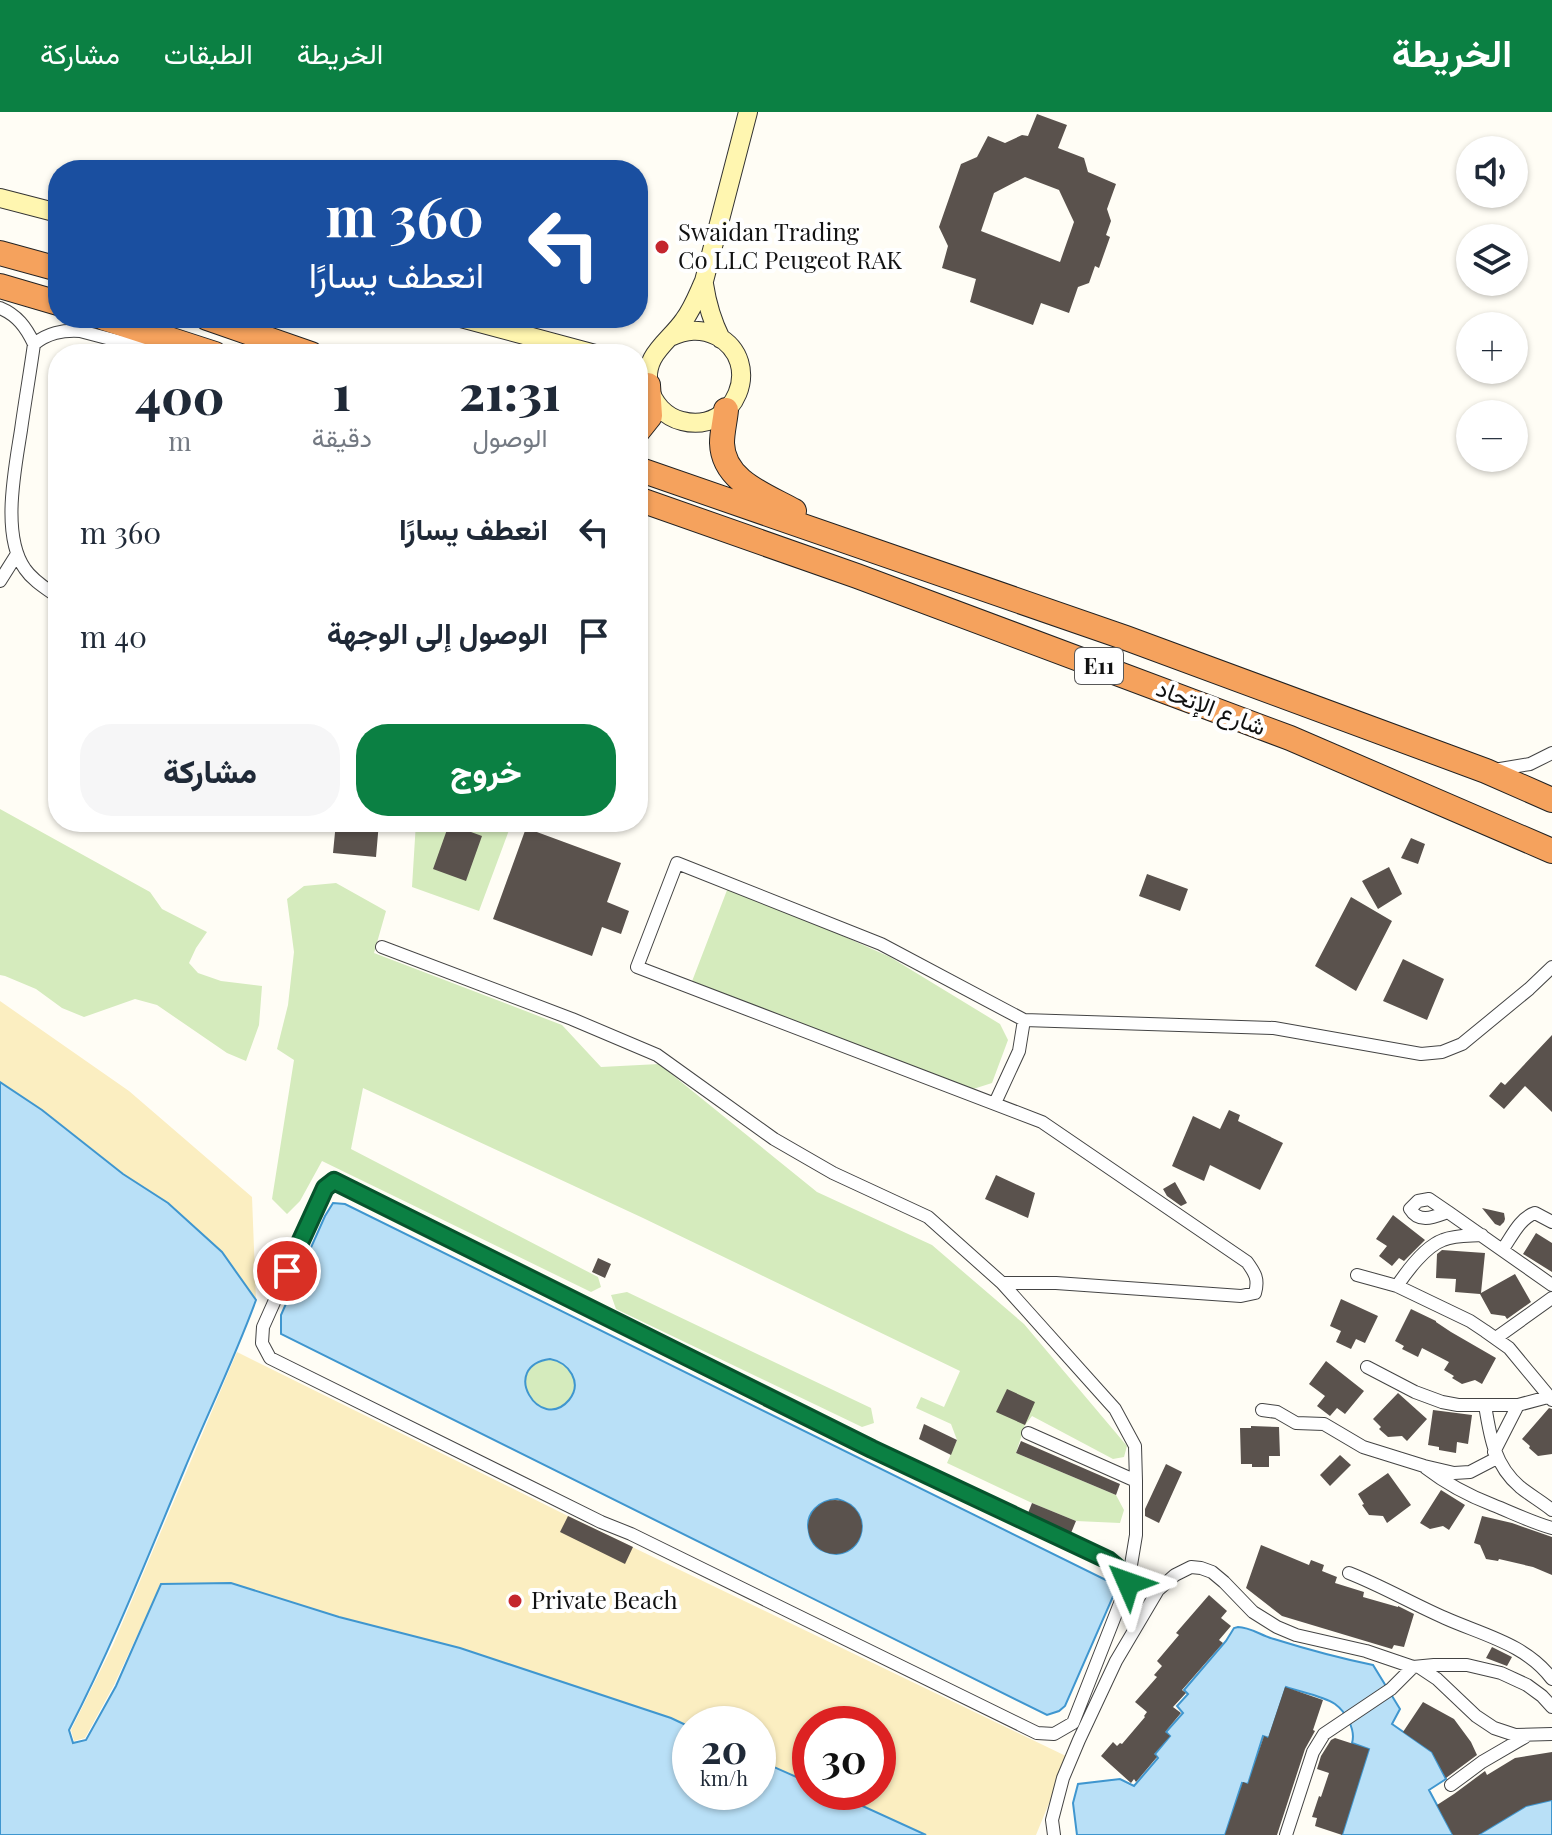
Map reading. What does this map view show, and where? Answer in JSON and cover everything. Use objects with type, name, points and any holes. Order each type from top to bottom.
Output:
[{"type":"highway","points":[[0,253],[48,266]]},
{"type":"highway","points":[[0,286],[48,300]]},
{"type":"highway","points":[[135,328],[185,344]]},
{"type":"highway","points":[[236,328],[282,344]]},
{"type":"highway","points":[[648,399],[648,418]]},
{"type":"highway","points":[[726,410],[722,442],[726,462],[737,478],[863,547]]},
{"type":"highway","name":"شارع الإتحاد","points":[[648,472],[1126,638],[1486,771],[1552,800]]},
{"type":"highway","name":"شارع الإتحاد","points":[[648,503],[857,576],[1290,738],[1552,851]]},
{"type":"street","points":[[648,367],[660,345],[684,320],[704,281],[748,112]]},
{"type":"street","points":[[0,198],[48,210]]},
{"type":"street","points":[[704,281],[706,301],[721,339]]},
{"type":"street","points":[[0,308],[25,326],[34,344],[11,498],[17,554],[25,569],[48,590]]},
{"type":"street","points":[[498,328],[558,344]]},
{"type":"street","points":[[34,344],[51,334],[70,330],[130,344]]},
{"type":"street","points":[[648,383],[653,399],[663,411],[676,420],[691,424],[721,416],[732,405],[739,391],[741,375],[738,361],[732,348],[721,339],[709,332],[695,330],[670,337]]},
{"type":"street","points":[[0,581],[17,554]]},
{"type":"street","points":[[1486,771],[1530,764],[1552,753]]},
{"type":"street","points":[[1002,1283],[1056,1283],[1224,1296],[1255,1293],[1257,1284],[1256,1274],[1247,1262],[1042,1122],[637,967],[677,863],[881,944],[1024,1020],[1274,1028],[1421,1054],[1442,1052],[1462,1044],[1552,967]]},
{"type":"street","points":[[382,947],[572,1019],[657,1055],[774,1139],[833,1173],[928,1217],[1002,1283],[1115,1409],[1135,1446],[1136,1535],[1128,1583],[1073,1723],[1054,1734],[1037,1733],[270,1358],[262,1343],[263,1327],[325,1188],[334,1181],[872,1449],[1108,1560],[1120,1570],[1128,1583]]},
{"type":"street","points":[[995,1103],[1019,1051],[1024,1020]]},
{"type":"street","points":[[1448,1212],[1552,1285]]},
{"type":"street","points":[[1503,1249],[1530,1214],[1535,1213],[1552,1222]]},
{"type":"street","points":[[1397,1286],[1410,1268],[1443,1239],[1482,1235]]},
{"type":"street","points":[[1357,1275],[1397,1286],[1470,1321],[1496,1338],[1519,1359],[1550,1399],[1518,1405],[1458,1405],[1415,1392],[1367,1367]]},
{"type":"street","points":[[1496,1338],[1552,1298]]},
{"type":"street","points":[[1485,1405],[1496,1455],[1519,1486],[1552,1510]]},
{"type":"street","points":[[1262,1410],[1277,1412],[1296,1423],[1324,1424],[1363,1447],[1454,1473],[1470,1472],[1496,1455],[1518,1405]]},
{"type":"street","points":[[1028,1433],[1136,1481]]},
{"type":"street","points":[[1424,1466],[1471,1498],[1552,1528]]},
{"type":"street","points":[[1054,1835],[1052,1820],[1055,1804],[1069,1765],[1116,1661],[1158,1590],[1175,1575],[1191,1567],[1212,1572],[1253,1612],[1277,1627],[1296,1635],[1388,1657],[1416,1667],[1437,1679],[1485,1723],[1503,1732],[1515,1735],[1552,1734]]},
{"type":"street","points":[[1349,1573],[1521,1650],[1552,1679]]},
{"type":"street","points":[[1286,1835],[1313,1752],[1324,1734],[1391,1689],[1416,1667],[1467,1665],[1501,1673],[1527,1685],[1552,1707]]},
{"type":"street","points":[[1451,1785],[1482,1762],[1529,1735]]},
{"type":"green space","points":[[0,809],[150,892],[162,909],[207,932],[189,963],[198,973],[221,981],[262,986],[259,1025],[246,1061],[227,1053],[157,1005],[135,999],[84,1017],[62,1008],[36,989],[0,975]]},
{"type":"green space","points":[[415,832],[508,832],[479,911],[412,887]]},
{"type":"green space","points":[[336,883],[386,911],[374,953],[562,1025],[601,1067],[659,1064],[817,1192],[932,1245],[1024,1324],[1127,1446],[1124,1457],[1113,1459],[1032,1416],[1025,1425],[1016,1453],[1116,1495],[1124,1510],[1120,1523],[1076,1521],[947,1463],[957,1440],[951,1424],[916,1408],[921,1397],[944,1407],[960,1371],[643,1218],[363,1088],[351,1149],[598,1277],[601,1287],[591,1292],[322,1161],[300,1201],[287,1214],[272,1199],[294,1060],[277,1049],[288,1005],[294,952],[287,899],[304,886]]},
{"type":"green space","points":[[729,885],[890,957],[1000,1024],[1008,1040],[992,1083],[967,1091],[691,984]]},
{"type":"green space","points":[[627,1292],[871,1408],[874,1423],[862,1427],[616,1309],[611,1295]]},
{"type":"green space","points":[[550,1359],[567,1367],[575,1384],[567,1401],[550,1409],[533,1401],[525,1384],[533,1367]]},
{"type":"sand","points":[[0,1001],[129,1091],[252,1197],[256,1300],[222,1252],[168,1203],[123,1174],[42,1110],[0,1082]]},
{"type":"sand","name":"Private Beach","points":[[237,1352],[568,1516],[1068,1757],[1036,1835],[926,1835],[871,1810],[896,1810],[896,1706],[792,1706],[792,1775],[776,1768],[776,1706],[672,1706],[672,1718],[460,1648],[339,1617],[230,1583],[161,1584],[114,1685],[85,1738],[74,1741],[71,1730],[113,1645]]},
{"type":"water","points":[[0,1082],[42,1110],[123,1174],[168,1203],[222,1252],[256,1300],[130,1600],[69,1730],[73,1743],[86,1740],[116,1686],[161,1584],[231,1583],[339,1617],[460,1648],[672,1718],[672,1810],[776,1810],[776,1768],[792,1775],[792,1810],[871,1810],[926,1835],[0,1835]]},
{"type":"water","points":[[333,1203],[345,1204],[1112,1583],[1115,1592],[1065,1706],[1047,1715],[281,1334],[281,1315]],"holes":[[[550,1359],[568,1369],[575,1387],[569,1400],[558,1408],[546,1409],[529,1395],[526,1384],[527,1373],[535,1364]],[[837,1499],[851,1505],[859,1514],[862,1525],[856,1544],[837,1554],[816,1546],[808,1525],[811,1513],[819,1505]]]},
{"type":"water","points":[[1238,1627],[1310,1650],[1373,1665],[1400,1709],[1392,1724],[1432,1752],[1446,1779],[1429,1790],[1453,1835],[1342,1835],[1369,1749],[1352,1743],[1353,1733],[1349,1722],[1335,1704],[1286,1687],[1269,1738],[1263,1736],[1248,1784],[1242,1783],[1225,1835],[1077,1835],[1073,1803],[1078,1784],[1120,1779],[1134,1786],[1158,1758],[1155,1754],[1170,1736],[1166,1732],[1183,1713],[1177,1706],[1188,1694],[1184,1690]]},
{"type":"water","points":[[1552,1800],[1552,1835],[1478,1835],[1526,1806]]},
{"type":"building","points":[[1037,114],[1067,125],[1058,148],[1084,158],[1088,172],[1116,184],[1107,209],[1111,221],[1106,235],[1110,237],[1099,268],[1095,266],[1089,283],[1078,287],[1069,313],[1041,303],[1033,325],[970,302],[976,279],[942,268],[948,246],[939,227],[961,164],[977,157],[988,136],[1005,143],[1022,135],[1028,136]],"holes":[[[1025,177],[1059,190],[1074,222],[1060,262],[981,231],[994,193]]]},
{"type":"building","points":[[335,832],[378,832],[376,857],[333,853]]},
{"type":"building","points":[[446,832],[471,832],[482,836],[466,881],[433,869]]},
{"type":"building","points":[[525,832],[537,832],[621,863],[607,902],[629,911],[621,934],[602,927],[592,956],[493,919]]},
{"type":"building","points":[[1411,838],[1425,844],[1418,864],[1401,858]]},
{"type":"building","points":[[1389,867],[1402,894],[1378,909],[1362,881]]},
{"type":"building","points":[[1147,874],[1188,889],[1180,911],[1139,896]]},
{"type":"building","points":[[1351,897],[1392,921],[1356,991],[1315,966]]},
{"type":"building","points":[[1403,959],[1444,979],[1427,1020],[1383,1001]]},
{"type":"building","points":[[1552,1035],[1552,1112],[1525,1086],[1504,1109],[1489,1096],[1501,1082],[1505,1085]]},
{"type":"building","points":[[1229,1110],[1240,1115],[1238,1121],[1283,1143],[1260,1190],[1210,1165],[1204,1181],[1172,1166],[1193,1116],[1220,1129]]},
{"type":"building","points":[[996,1175],[1035,1193],[1028,1218],[985,1199]]},
{"type":"building","points":[[1175,1182],[1187,1203],[1181,1206],[1163,1189]]},
{"type":"building","points":[[1482,1208],[1504,1213],[1504,1222],[1500,1226],[1495,1224]]},
{"type":"building","points":[[1393,1215],[1425,1240],[1404,1261],[1399,1258],[1392,1266],[1379,1256],[1387,1246],[1376,1239]]},
{"type":"building","points":[[1536,1233],[1552,1243],[1552,1272],[1523,1254]]},
{"type":"building","points":[[1442,1250],[1485,1253],[1481,1293],[1515,1274],[1531,1302],[1507,1319],[1491,1314],[1480,1294],[1455,1292],[1456,1279],[1436,1278],[1437,1254]]},
{"type":"building","points":[[598,1258],[611,1264],[605,1278],[592,1272]]},
{"type":"building","points":[[1341,1299],[1378,1316],[1365,1343],[1356,1339],[1351,1349],[1336,1342],[1341,1331],[1330,1326]]},
{"type":"building","points":[[1411,1309],[1496,1358],[1482,1384],[1475,1380],[1462,1384],[1452,1378],[1454,1376],[1444,1370],[1449,1362],[1422,1348],[1418,1357],[1402,1349],[1404,1346],[1395,1341]]},
{"type":"building","points":[[1326,1361],[1364,1391],[1345,1414],[1337,1408],[1330,1416],[1317,1406],[1325,1396],[1309,1384]]},
{"type":"building","points":[[1007,1389],[1035,1402],[1025,1425],[996,1412]]},
{"type":"building","points":[[1398,1393],[1427,1419],[1407,1441],[1402,1436],[1388,1437],[1373,1419]]},
{"type":"building","points":[[1549,1408],[1552,1409],[1552,1454],[1538,1456],[1522,1439]]},
{"type":"building","points":[[1433,1410],[1472,1415],[1468,1444],[1457,1442],[1456,1453],[1428,1445]]},
{"type":"building","points":[[924,1424],[957,1440],[951,1455],[919,1439]]},
{"type":"building","points":[[1279,1427],[1280,1456],[1269,1456],[1269,1467],[1241,1464],[1240,1428]]},
{"type":"building","points":[[1021,1441],[1120,1484],[1116,1495],[1016,1453]]},
{"type":"building","points":[[1340,1455],[1351,1465],[1330,1486],[1320,1475]]},
{"type":"building","points":[[1166,1464],[1182,1472],[1159,1523],[1145,1516],[1145,1509]]},
{"type":"building","points":[[1388,1473],[1411,1505],[1387,1523],[1383,1516],[1369,1515],[1358,1494]]},
{"type":"building","points":[[1441,1490],[1465,1505],[1449,1530],[1443,1526],[1430,1529],[1420,1523]]},
{"type":"building","points":[[835,1500],[854,1508],[862,1527],[854,1546],[835,1554],[816,1546],[808,1527],[816,1508]]},
{"type":"building","points":[[1032,1503],[1076,1521],[1071,1533],[1028,1513]]},
{"type":"building","points":[[568,1516],[633,1547],[625,1564],[560,1532]]},
{"type":"building","points":[[1482,1516],[1552,1537],[1552,1575],[1533,1567],[1486,1559],[1480,1545],[1474,1543]]},
{"type":"building","points":[[1261,1545],[1309,1565],[1311,1560],[1324,1565],[1322,1571],[1337,1577],[1335,1583],[1364,1592],[1363,1597],[1398,1606],[1414,1614],[1404,1647],[1394,1645],[1392,1649],[1282,1616],[1246,1588]]},
{"type":"building","points":[[1209,1595],[1227,1611],[1221,1618],[1231,1626],[1219,1640],[1223,1643],[1182,1690],[1186,1693],[1173,1707],[1181,1713],[1165,1732],[1170,1736],[1154,1754],[1157,1757],[1136,1782],[1134,1779],[1131,1783],[1101,1756],[1113,1742],[1117,1746],[1122,1744],[1145,1717],[1147,1712],[1135,1702],[1157,1677],[1154,1675],[1162,1666],[1157,1661],[1179,1635],[1176,1633]]},
{"type":"building","points":[[1492,1647],[1512,1657],[1507,1666],[1486,1658]]},
{"type":"building","points":[[1285,1687],[1323,1700],[1315,1731],[1305,1749],[1277,1835],[1225,1835],[1243,1782],[1248,1784],[1264,1736],[1268,1738]]},
{"type":"building","points":[[1423,1702],[1454,1719],[1477,1755],[1446,1778],[1432,1752],[1403,1732]]},
{"type":"building","points":[[1335,1738],[1369,1749],[1342,1835],[1315,1826],[1317,1818],[1312,1817],[1329,1773],[1317,1769],[1321,1756]]},
{"type":"building","points":[[1552,1752],[1552,1800],[1526,1806],[1478,1835],[1453,1835],[1437,1805],[1485,1771],[1487,1775],[1515,1758]]},
{"type":"place","name":"Swaidan Trading Co LLC Peugeot RAK","points":[[662,247]]},
{"type":"place","name":"Private Beach","points":[[515,1601]]},
{"type":"route","points":[[287,1271],[325,1188],[334,1181],[872,1449],[1108,1560],[1120,1570],[1128,1583]]}]
